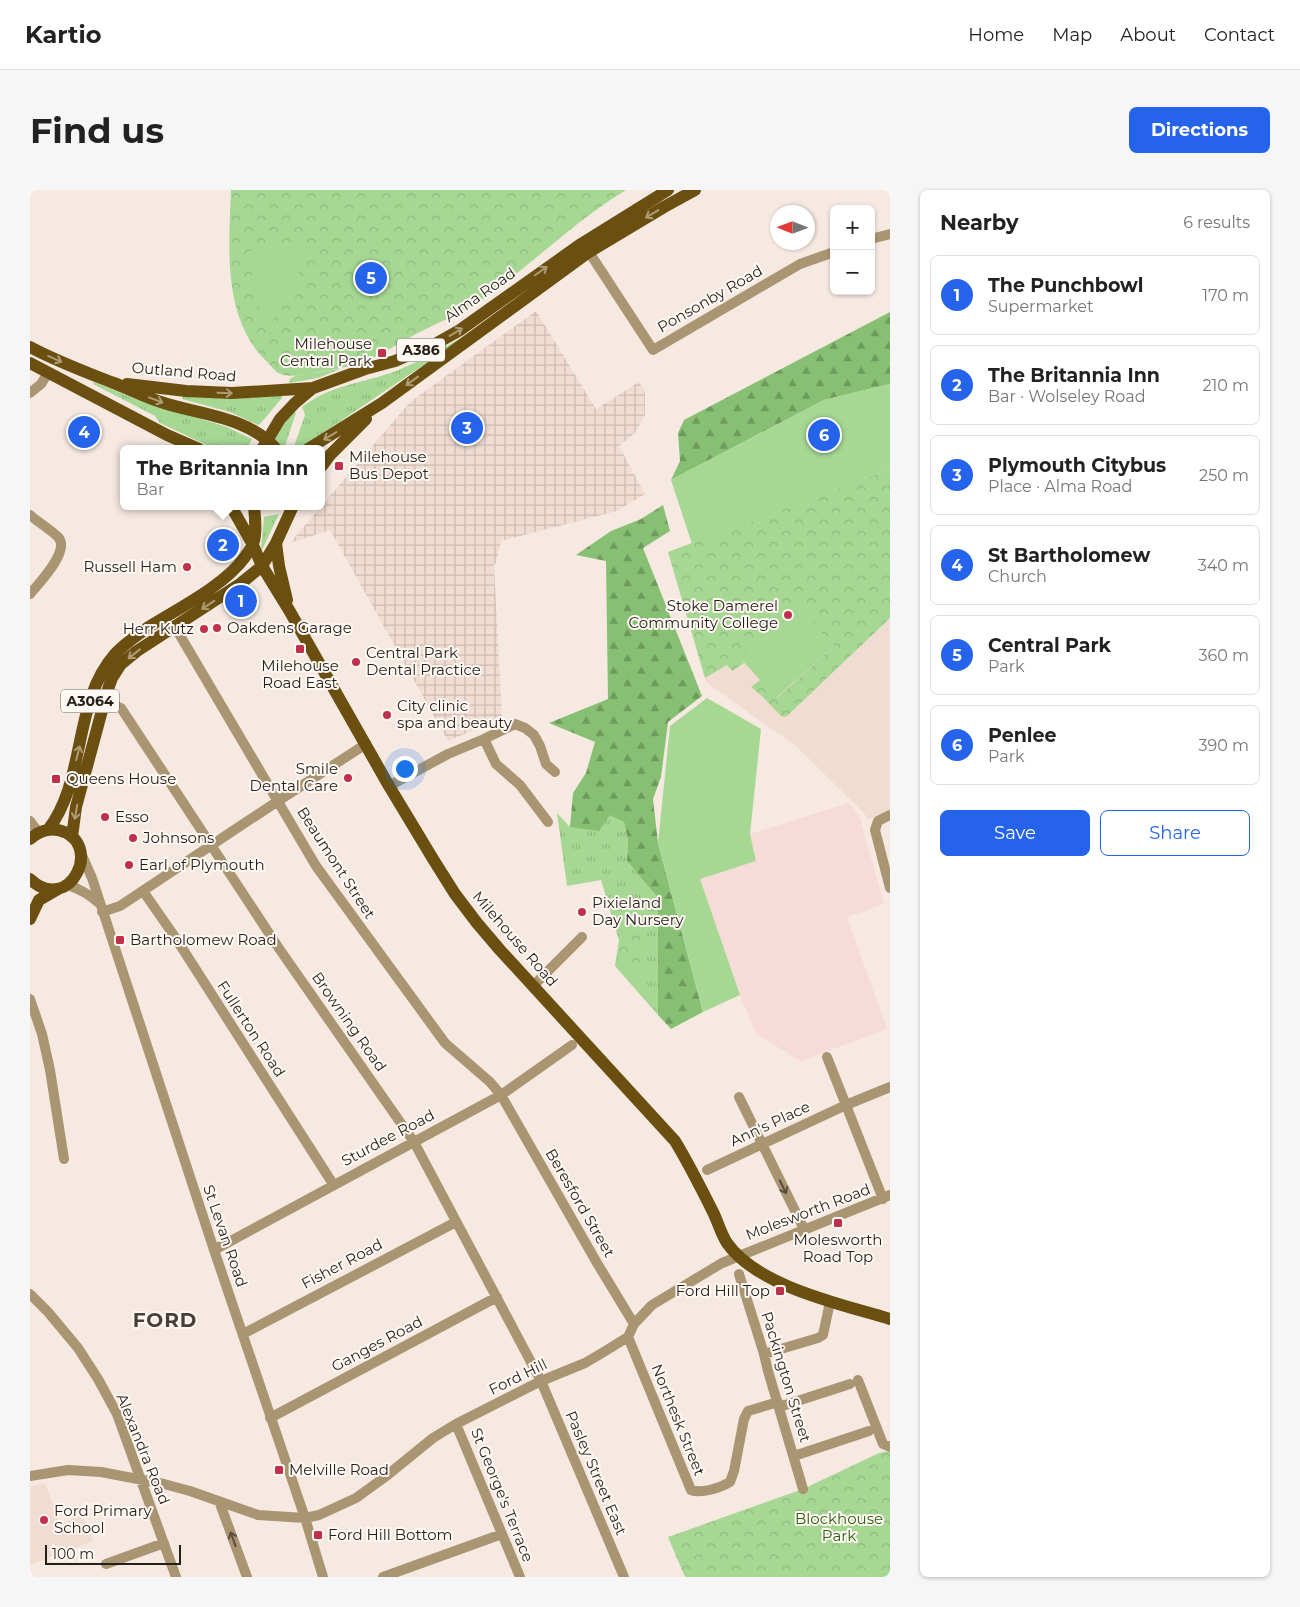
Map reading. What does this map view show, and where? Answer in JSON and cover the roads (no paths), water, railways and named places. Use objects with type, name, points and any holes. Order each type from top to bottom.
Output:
[{"type":"main road","name":"Alma Road","points":[[265,444],[280,419],[313,388],[365,369],[395,361],[437,343],[460,330],[581,244],[668,190]]},
{"type":"main road","name":"Alma Road","points":[[314,445],[382,403],[589,252],[695,190]]},
{"type":"main road","name":"Outland Road","points":[[30,347],[53,359],[161,403],[234,422],[265,444]]},
{"type":"main road","points":[[30,363],[167,435],[190,445]]},
{"type":"main road","name":"Outland Road","points":[[112,382],[186,391],[232,393],[313,388]]},
{"type":"main road","name":"Alma Road","points":[[325,462],[382,403]]},
{"type":"main road","points":[[167,435],[178,445]]},
{"type":"main road","points":[[233,510],[253,545],[262,566]]},
{"type":"main road","points":[[253,545],[254,510]]},
{"type":"main road","name":"A3064","points":[[72,837],[76,807],[104,701],[112,678],[122,664],[137,651],[240,584],[262,566],[276,543],[290,510]]},
{"type":"main road","name":"Milehouse Road","points":[[276,543],[289,610]]},
{"type":"main road","name":"A3064","points":[[39,834],[56,819],[64,803],[87,710],[101,672],[115,653],[132,638],[221,581],[240,564],[253,545]]},
{"type":"main road","name":"Milehouse Road","points":[[262,566],[389,786],[455,894],[477,923],[675,1141],[695,1176],[726,1242],[748,1264],[788,1286],[810,1296],[890,1319]]},
{"type":"main road","points":[[30,919],[39,900],[75,878],[80,869],[81,853],[72,837],[61,831],[39,834]]},
{"type":"main road","points":[[30,879],[36,885],[46,889],[62,887]]},
{"type":"street","points":[[875,238],[890,234]]},
{"type":"street","name":"Ponsonby Road","points":[[589,252],[653,350],[800,264],[830,253]]},
{"type":"street","points":[[30,393],[41,384],[48,373]]},
{"type":"street","points":[[30,515],[60,538],[62,545],[54,564],[30,594]]},
{"type":"street","name":"Beaumont Street","points":[[175,627],[316,866],[445,1043],[490,1082],[501,1095]]},
{"type":"street","name":"Browning Road","points":[[104,701],[122,708],[278,947],[414,1142],[541,1382]]},
{"type":"street","points":[[389,786],[448,754],[515,724],[525,728],[534,735],[546,764],[555,772]]},
{"type":"street","points":[[484,739],[496,764],[520,785],[548,822]]},
{"type":"street","points":[[62,887],[80,889],[90,895],[101,908],[120,906],[366,744]]},
{"type":"street","points":[[890,815],[878,821],[875,830],[890,888]]},
{"type":"street","points":[[30,821],[39,834]]},
{"type":"street","name":"St Levan Road","points":[[81,853],[92,878],[323,1577]]},
{"type":"street","name":"Fullerton Road","points":[[143,891],[175,937],[333,1184]]},
{"type":"street","points":[[534,985],[582,937]]},
{"type":"street","points":[[30,1000],[42,1034],[50,1070],[64,1159]]},
{"type":"street","name":"Sturdee Road","points":[[214,1250],[333,1184],[501,1095],[572,1045]]},
{"type":"street","points":[[827,1057],[886,1197]]},
{"type":"street","name":"Ann's Place","points":[[707,1170],[846,1105],[890,1087]]},
{"type":"street","name":"Beresford Street","points":[[501,1095],[634,1324]]},
{"type":"street","points":[[739,1097],[804,1230]]},
{"type":"street","name":"Molesworth Road","points":[[738,1256],[886,1197]]},
{"type":"street","name":"Fisher Road","points":[[243,1334],[456,1222]]},
{"type":"street","points":[[628,1337],[634,1324],[652,1305],[722,1263],[738,1256]]},
{"type":"street","name":"Packington Street","points":[[739,1274],[803,1489]]},
{"type":"street","name":"Alexandra Road","points":[[30,1294],[78,1348],[117,1414],[176,1577]]},
{"type":"street","name":"Ganges Road","points":[[270,1418],[497,1297]]},
{"type":"street","points":[[764,1354],[823,1335],[830,1302]]},
{"type":"street","name":"Ford Hill","points":[[305,1518],[325,1513],[356,1498],[434,1438],[456,1424],[541,1382],[585,1363],[628,1337]]},
{"type":"street","name":"Northesk Street","points":[[628,1337],[691,1490],[697,1492],[730,1482],[744,1419],[748,1411],[778,1404]]},
{"type":"street","name":"Pasley Street East","points":[[541,1382],[624,1577]]},
{"type":"street","points":[[778,1404],[854,1382],[883,1444],[890,1447]]},
{"type":"street","name":"St George's Terrace","points":[[456,1424],[520,1577]]},
{"type":"street","points":[[794,1456],[869,1431]]},
{"type":"street","points":[[30,1476],[68,1470],[102,1472],[190,1491],[258,1515],[305,1518]]},
{"type":"street","points":[[219,1501],[247,1577]]},
{"type":"street","points":[[383,1577],[502,1534]]},
{"type":"street","points":[[106,1564],[164,1542]]},
{"type":"place","name":"Central Park","points":[[371,278]]},
{"type":"place","name":"Milehouse Central Park","points":[[382,353]]},
{"type":"place","name":"Plymouth Citybus","points":[[467,428]]},
{"type":"place","name":"St Bartholomew","points":[[84,432]]},
{"type":"place","name":"Penlee","points":[[824,435]]},
{"type":"place","name":"Milehouse Bus Depot","points":[[339,466]]},
{"type":"place","name":"The Britannia Inn","points":[[223,545]]},
{"type":"place","name":"Russell Ham","points":[[187,567]]},
{"type":"place","name":"The Punchbowl","points":[[241,601]]},
{"type":"place","name":"Stoke Damerel Community College","points":[[788,615]]},
{"type":"place","name":"Oakdens Garage","points":[[217,628]]},
{"type":"place","name":"Herr Kutz","points":[[204,629]]},
{"type":"place","name":"Milehouse Road East","points":[[300,649]]},
{"type":"place","name":"Central Park Dental Practice","points":[[356,662]]},
{"type":"place","name":"City clinic spa and beauty","points":[[387,715]]},
{"type":"place","name":"Smile Dental Care","points":[[348,778]]},
{"type":"place","name":"Queens House","points":[[56,779]]},
{"type":"place","name":"Esso","points":[[105,817]]},
{"type":"place","name":"Johnsons","points":[[133,838]]},
{"type":"place","name":"Earl of Plymouth","points":[[129,865]]},
{"type":"place","name":"Pixieland Day Nursery","points":[[582,912]]},
{"type":"place","name":"Bartholomew Road","points":[[120,940]]},
{"type":"place","name":"Molesworth Road Top","points":[[838,1223]]},
{"type":"place","name":"Ford Hill Top","points":[[780,1291]]},
{"type":"place","name":"Melville Road","points":[[279,1470]]},
{"type":"place","name":"Ford Primary School","points":[[44,1520]]},
{"type":"place","name":"Ford Hill Bottom","points":[[318,1535]]},
{"type":"district","name":"FORD","points":[[165,1320]]},
{"type":"park label","name":"Blockhouse Park","points":[[839,1528]]}]
